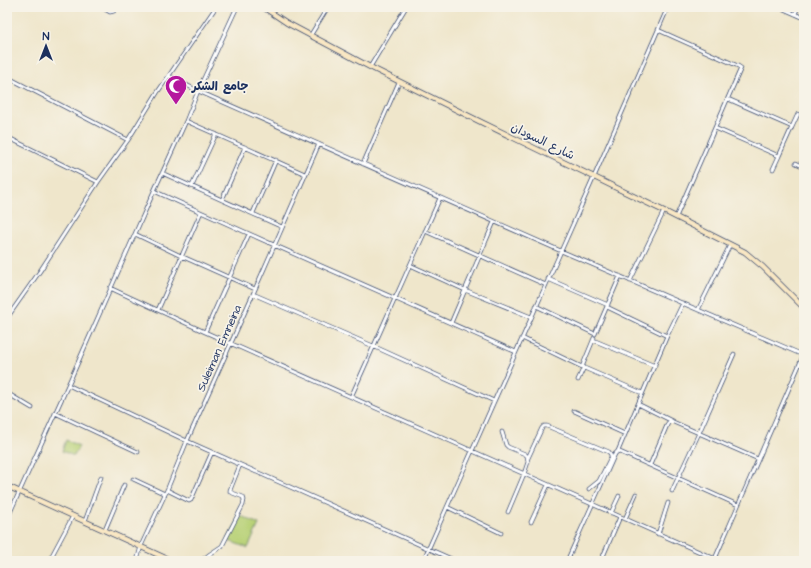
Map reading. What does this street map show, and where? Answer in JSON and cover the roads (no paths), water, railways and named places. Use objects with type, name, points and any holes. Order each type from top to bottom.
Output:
[{"type":"main road","name":"شارع السودان","points":[[263,7],[287,23],[370,68],[730,244],[750,256],[763,267],[804,308]]},
{"type":"main road","points":[[7,486],[172,561]]},
{"type":"street","points":[[101,7],[110,12],[114,11],[116,7]]},
{"type":"street","points":[[7,318],[216,7]]},
{"type":"street","points":[[7,519],[237,7]]},
{"type":"street","points":[[310,36],[328,7]]},
{"type":"street","points":[[370,68],[406,7]]},
{"type":"street","points":[[423,561],[668,7]]},
{"type":"street","points":[[779,7],[804,18]]},
{"type":"street","points":[[795,14],[798,7]]},
{"type":"street","points":[[658,30],[740,68],[741,70],[676,217]]},
{"type":"street","points":[[169,76],[198,91],[494,222],[804,354],[714,560]]},
{"type":"street","points":[[7,77],[128,140]]},
{"type":"street","points":[[363,164],[399,82]]},
{"type":"street","points":[[728,99],[792,126]]},
{"type":"street","points":[[773,170],[798,114]]},
{"type":"street","points":[[186,121],[305,174]]},
{"type":"street","points":[[715,128],[779,156]]},
{"type":"street","points":[[192,186],[216,134]]},
{"type":"street","points":[[7,137],[98,182]]},
{"type":"street","name":"Suleiman Emneina","points":[[138,561],[141,546],[319,144]]},
{"type":"street","points":[[222,200],[245,147]]},
{"type":"street","points":[[253,213],[276,160]]},
{"type":"street","points":[[796,163],[804,167]]},
{"type":"street","points":[[162,173],[282,227]]},
{"type":"street","points":[[154,191],[516,352]]},
{"type":"street","points":[[351,397],[440,198]]},
{"type":"street","points":[[630,281],[664,211]]},
{"type":"street","points":[[158,310],[201,212]]},
{"type":"street","points":[[451,323],[494,222]]},
{"type":"street","points":[[425,231],[546,285]]},
{"type":"street","points":[[135,234],[255,289]]},
{"type":"street","points":[[205,332],[249,234]]},
{"type":"street","points":[[698,310],[730,244]]},
{"type":"street","points":[[410,265],[465,290],[531,317]]},
{"type":"street","points":[[578,380],[595,334],[620,276]]},
{"type":"street","points":[[548,279],[667,336]]},
{"type":"street","points":[[110,288],[714,560],[720,561]]},
{"type":"street","points":[[253,294],[494,401]]},
{"type":"street","points":[[567,561],[615,454],[618,451],[667,336],[683,303]]},
{"type":"street","points":[[536,306],[595,334]]},
{"type":"street","points":[[522,338],[642,393]]},
{"type":"street","points":[[593,340],[654,366]]},
{"type":"street","points":[[672,491],[734,354]]},
{"type":"street","points":[[68,386],[240,465],[456,561]]},
{"type":"street","points":[[7,392],[32,408]]},
{"type":"street","points":[[638,404],[672,421],[758,459]]},
{"type":"street","points":[[574,411],[625,434]]},
{"type":"street","points":[[55,413],[138,452]]},
{"type":"street","points":[[650,465],[668,423],[672,421]]},
{"type":"street","points":[[508,512],[524,474],[528,458],[544,426],[609,452],[611,457],[599,482],[589,489]]},
{"type":"street","points":[[502,432],[506,445],[525,454],[528,458]]},
{"type":"street","points":[[618,451],[738,505]]},
{"type":"street","points":[[167,490],[189,501],[191,500],[212,452]]},
{"type":"street","points":[[201,561],[222,546],[242,505],[244,497],[230,492],[240,465]]},
{"type":"street","points":[[85,521],[101,477]]},
{"type":"street","points":[[132,479],[164,494]]},
{"type":"street","points":[[106,530],[124,485]]},
{"type":"street","points":[[531,522],[548,485]]},
{"type":"street","points":[[625,519],[636,494]]},
{"type":"street","points":[[611,513],[619,496]]},
{"type":"street","points":[[658,534],[668,504]]},
{"type":"street","points":[[447,507],[501,533]]},
{"type":"street","points":[[49,561],[73,516]]},
{"type":"street","points":[[601,561],[620,517]]},
{"type":"place","name":"جامع الشكر","points":[[176,106]]}]
